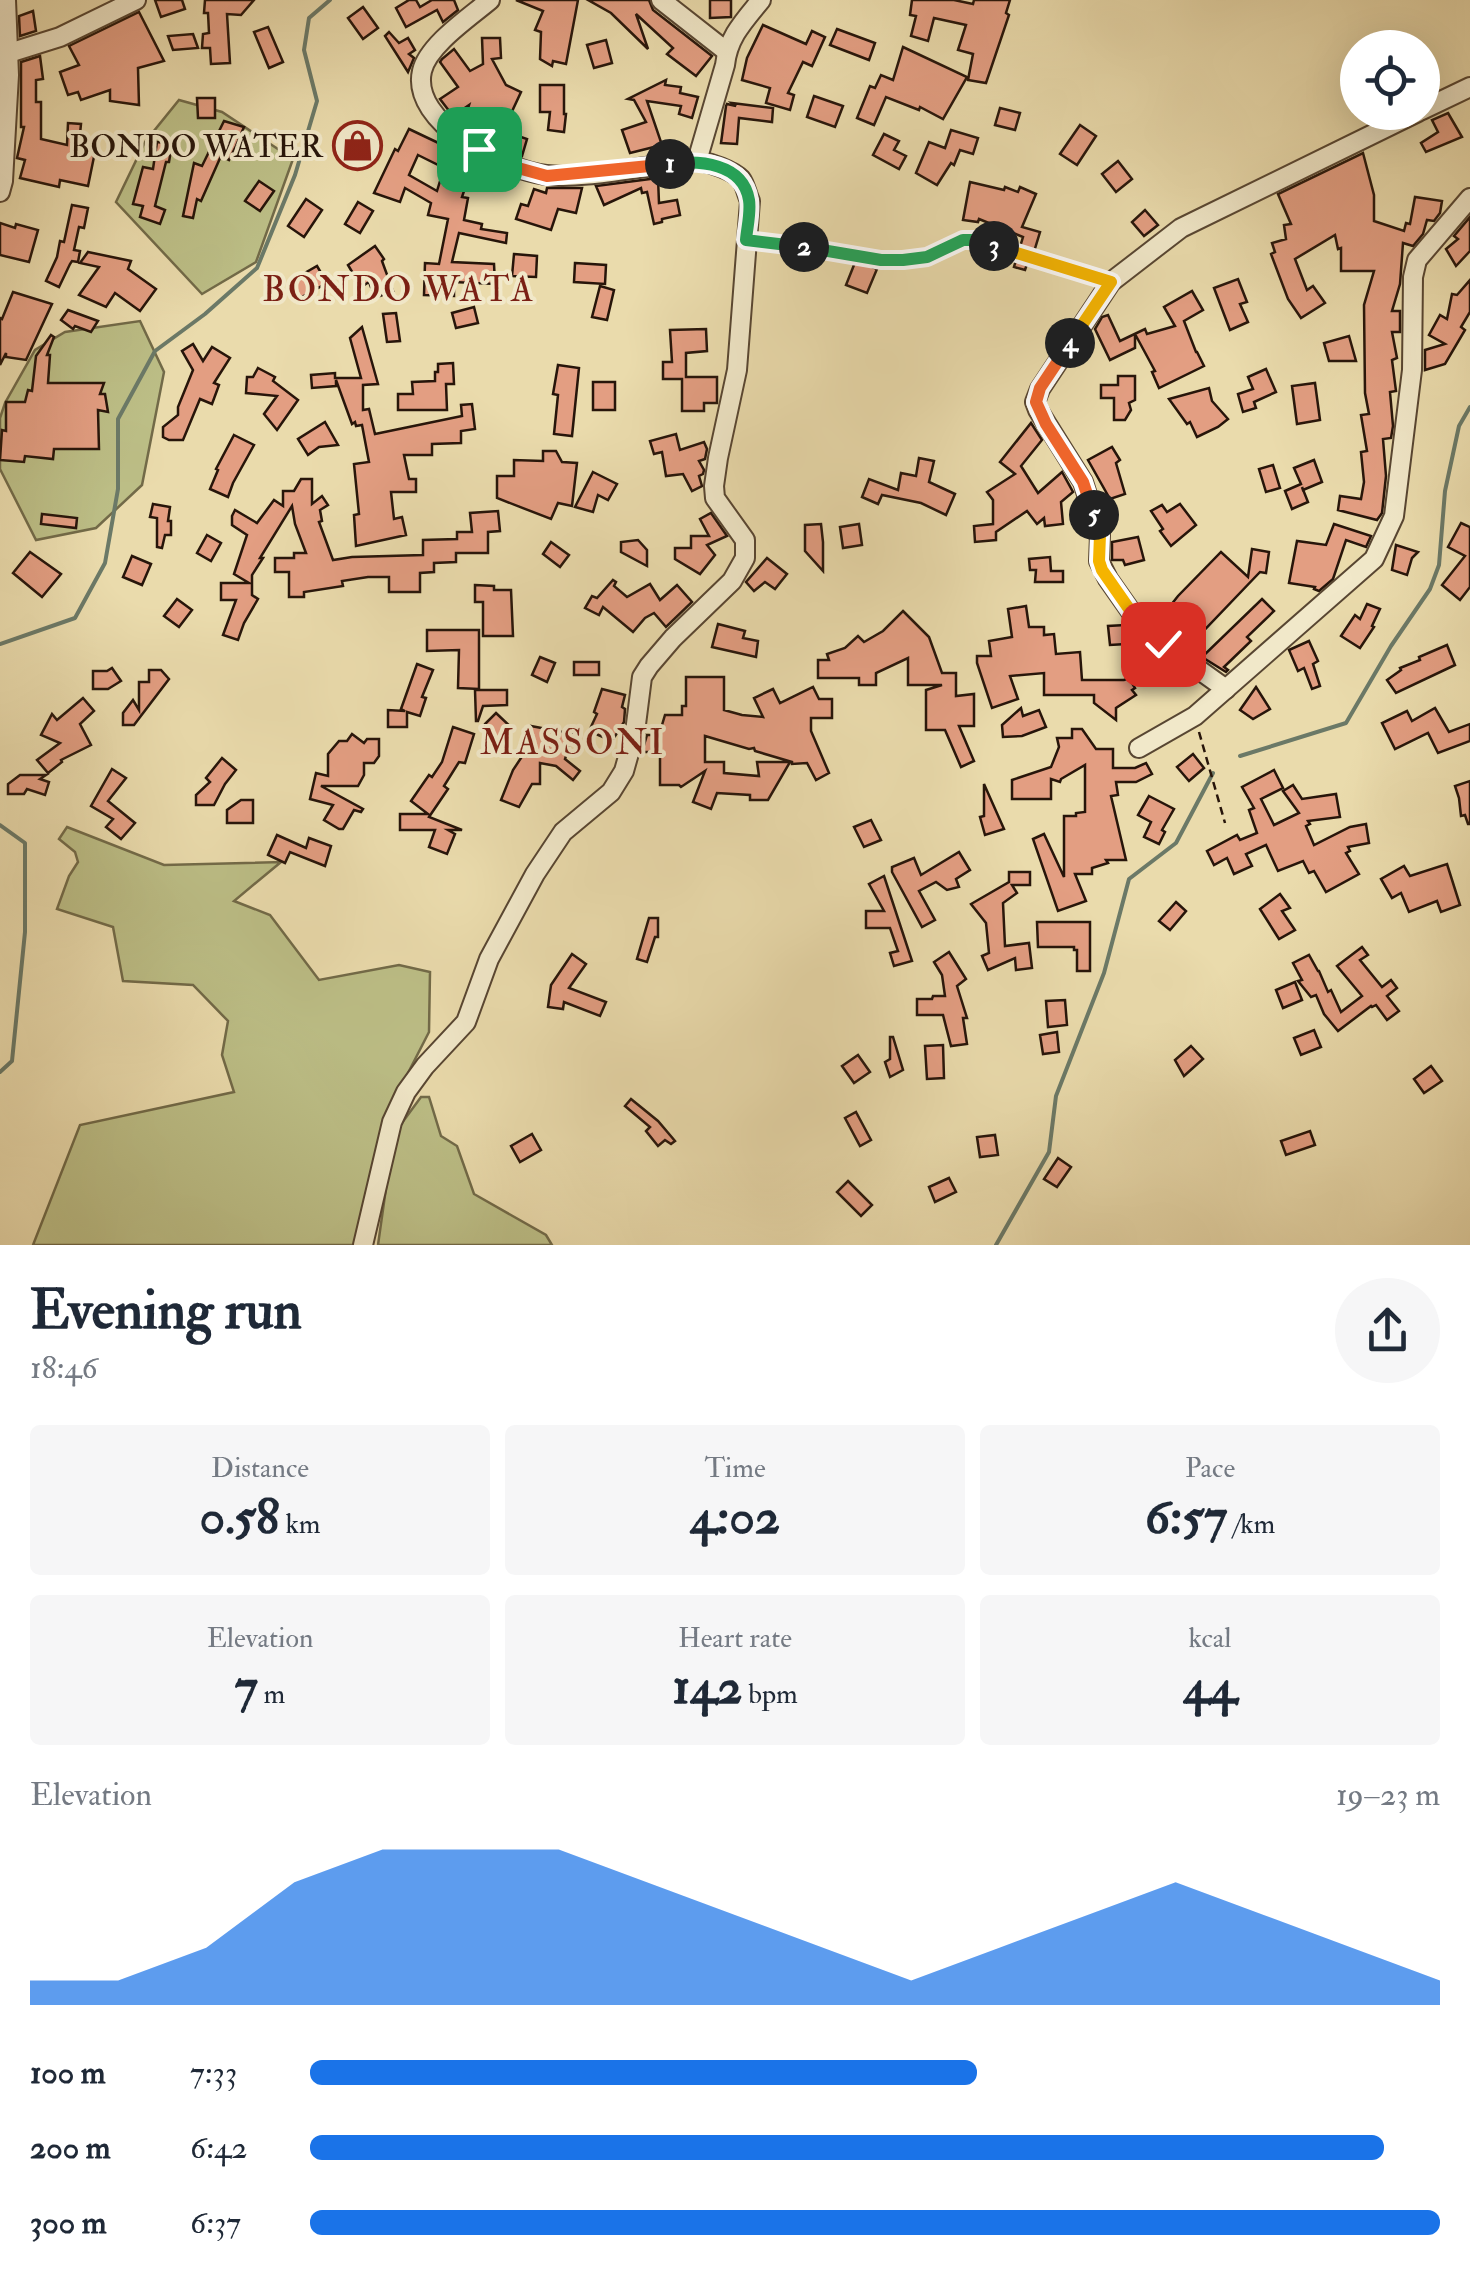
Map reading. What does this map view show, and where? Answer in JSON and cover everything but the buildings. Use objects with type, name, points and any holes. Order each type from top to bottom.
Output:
[{"type":"street","points":[[1,185],[5,75],[10,53],[6,0]]},
{"type":"street","points":[[10,53],[60,37],[136,0]]},
{"type":"street","points":[[363,1245],[392,1122],[406,1092],[466,1022],[489,960],[535,874],[563,832],[611,792],[624,771],[635,732],[642,677],[649,666],[732,581],[746,558],[746,540],[715,498],[714,486],[736,370],[750,201],[742,180],[697,161],[547,176],[518,168],[447,129],[429,110],[420,84],[422,68],[435,47],[490,0]]},
{"type":"street","points":[[661,0],[726,51]]},
{"type":"street","points":[[697,161],[726,51],[734,32],[761,0]]},
{"type":"street","points":[[1440,101],[1470,87]]},
{"type":"street","points":[[1226,689],[1163,644],[1134,616],[1108,579],[1099,561],[1100,535],[1083,482],[1036,402],[1040,388],[1111,282],[1181,228],[1381,130]]},
{"type":"street","points":[[1139,748],[1195,716],[1374,559],[1394,516],[1412,370],[1413,277],[1418,260],[1470,198]]},
{"type":"path","points":[[746,240],[881,260],[927,257],[963,240],[974,240],[1111,282]]},
{"type":"path","points":[[1195,716],[1224,823]]},
{"type":"green space","points":[[179,100],[222,112],[293,159],[256,262],[202,294],[116,202],[145,142]]},
{"type":"green space","points":[[140,321],[164,372],[142,485],[96,528],[36,540],[0,469],[0,418],[5,403],[35,350],[65,332]]},
{"type":"green space","points":[[67,827],[164,865],[281,862],[234,901],[270,915],[319,980],[399,965],[430,972],[429,1032],[385,1118],[365,1245],[33,1245],[80,1125],[234,1092],[222,1055],[228,1021],[193,985],[123,981],[113,927],[57,909],[78,862],[75,852],[59,839]]},
{"type":"green space","points":[[421,1097],[429,1097],[441,1136],[457,1146],[474,1194],[546,1235],[552,1245],[378,1245],[396,1131]]},
{"type":"waterway","points":[[0,644],[75,618],[105,563],[118,489],[118,419],[155,351],[257,268],[295,175],[317,101],[304,50],[309,18],[330,0]]},
{"type":"waterway","points":[[1240,756],[1346,723],[1430,589],[1439,565],[1445,491],[1459,426],[1470,407]]},
{"type":"waterway","points":[[996,1245],[1049,1152],[1056,1096],[1104,973],[1129,879],[1176,843],[1213,773]]},
{"type":"waterway","points":[[0,825],[25,843],[25,932],[12,1061],[0,1072]]},
{"type":"place","name":"BONDO WATER","points":[[358,146]]},
{"type":"district","name":"BONDO WATA","points":[[399,289]]},
{"type":"district","name":"MASSONI","points":[[573,742]]},
{"type":"route","points":[[479,149],[518,168],[547,176],[697,161],[726,170],[742,180],[750,201],[746,240],[881,260],[927,257],[963,240],[974,240],[1111,282],[1040,388],[1036,402],[1083,482],[1100,535],[1102,570],[1134,616],[1163,644]]}]
